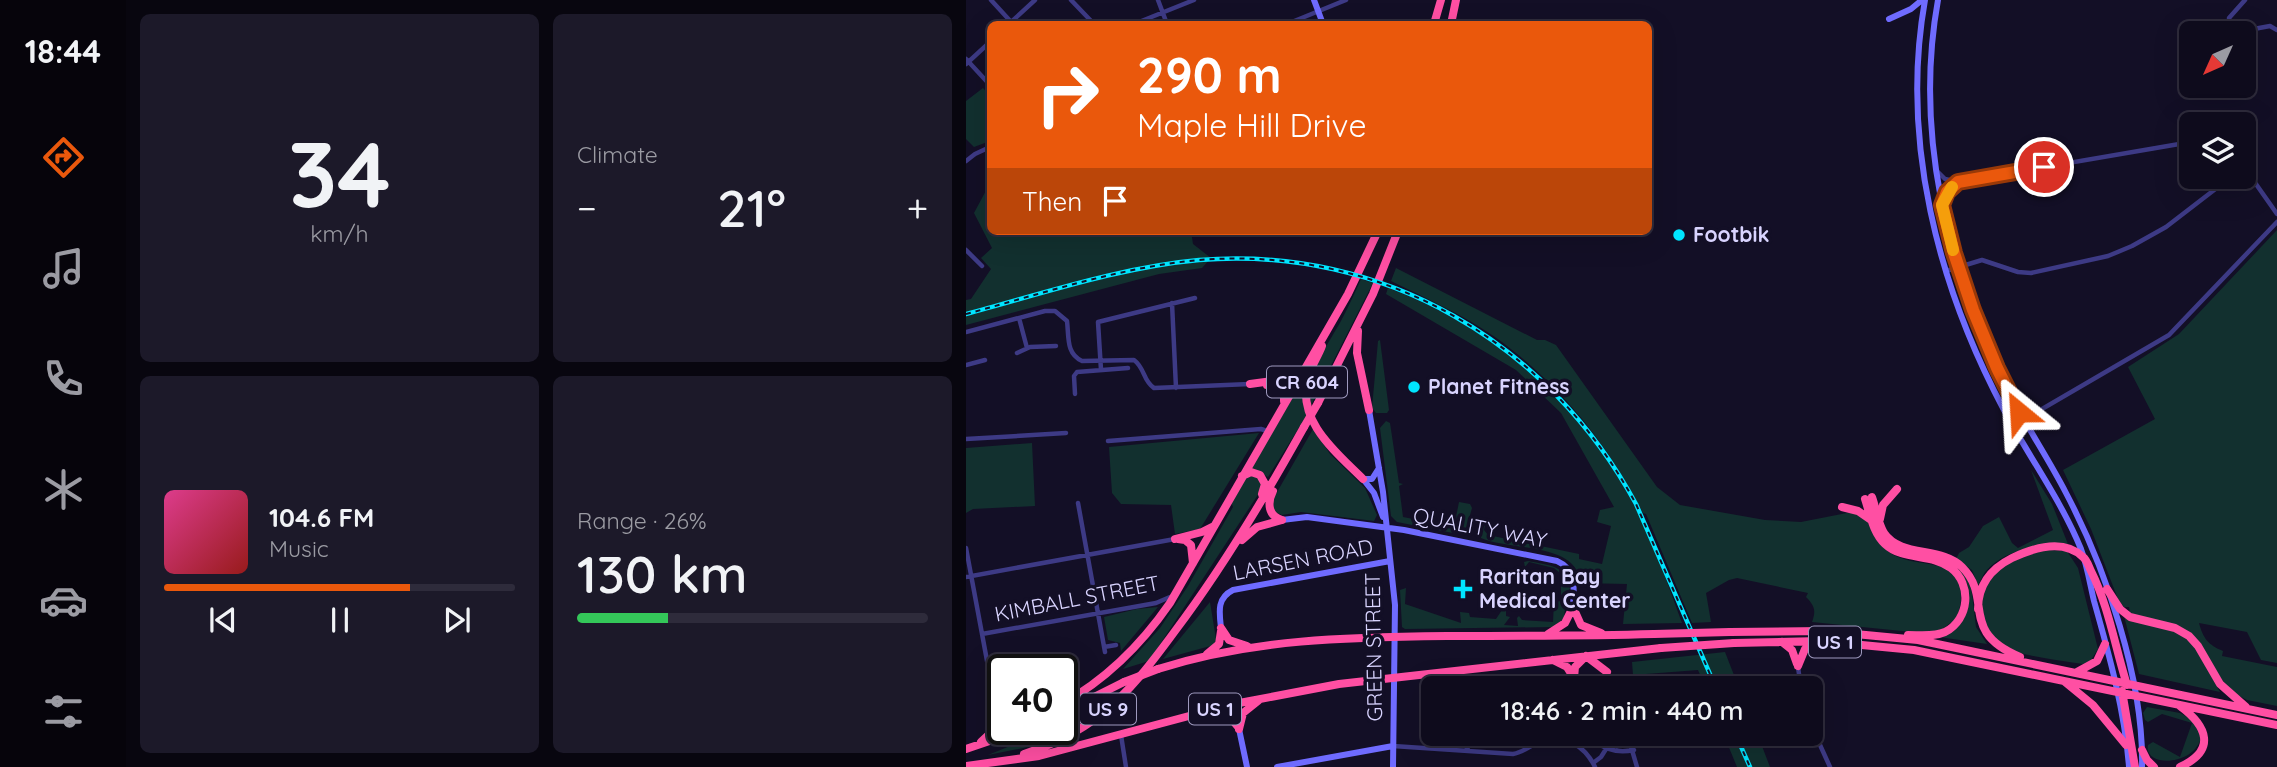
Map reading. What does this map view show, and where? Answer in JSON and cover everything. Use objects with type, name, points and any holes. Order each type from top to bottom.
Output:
[{"type":"highway","points":[[1435,21],[1441,0]]},
{"type":"highway","points":[[1452,21],[1456,0]]},
{"type":"highway","name":"US 9","points":[[1078,694],[1094,685],[1124,659],[1146,635],[1176,592],[1329,327],[1365,260],[1374,235]]},
{"type":"highway","name":"US 9","points":[[1006,764],[1069,735],[1100,715],[1121,697],[1164,647],[1228,555],[1286,460],[1365,310],[1396,235]]},
{"type":"highway","name":"CR 604","points":[[1365,310],[1356,346],[1368,411]]},
{"type":"highway","name":"CR 604","points":[[1329,327],[1307,379],[1307,404],[1314,424],[1323,438],[1363,479]]},
{"type":"highway","points":[[1250,384],[1287,379],[1302,372]]},
{"type":"highway","points":[[1250,384],[1278,386],[1283,391],[1284,401]]},
{"type":"highway","points":[[1282,520],[1272,514],[1269,503],[1286,460]]},
{"type":"highway","points":[[1242,476],[1254,472],[1263,479],[1264,489],[1257,510]]},
{"type":"highway","points":[[1876,522],[1882,505],[1897,489]]},
{"type":"highway","points":[[1869,498],[1882,540],[1894,550],[1939,562],[1953,569],[1963,584],[1966,597],[1961,617],[1944,632],[1931,635],[1880,636]]},
{"type":"highway","points":[[1842,507],[1862,513],[1876,522],[1897,544],[1941,555],[1959,565],[1971,581],[1982,626],[1994,642],[2007,651],[2038,664]]},
{"type":"highway","points":[[1228,555],[1254,528],[1282,520]]},
{"type":"highway","points":[[1175,539],[1202,533],[1213,527]]},
{"type":"highway","points":[[1175,539],[1185,540],[1191,545],[1193,565]]},
{"type":"highway","points":[[1978,609],[1979,595],[1985,580],[1996,568],[2033,550],[2054,546],[2067,548],[2084,558],[2095,579],[2131,692],[2136,696]]},
{"type":"highway","points":[[2107,589],[2120,609],[2130,617],[2175,628],[2189,636],[2223,688],[2249,709]]},
{"type":"highway","points":[[1573,607],[1581,625],[1607,635]]},
{"type":"highway","points":[[1543,636],[1565,623],[1573,607]]},
{"type":"highway","points":[[1221,628],[1232,642],[1253,647]]},
{"type":"highway","points":[[1205,656],[1219,644],[1221,628]]},
{"type":"highway","name":"US 1","points":[[1078,705],[1124,682],[1205,656],[1253,647],[1327,639],[1815,631],[1936,643],[2277,715]]},
{"type":"highway","points":[[1779,641],[1793,650],[1797,666]]},
{"type":"highway","name":"US 1","points":[[966,766],[1006,764],[1262,698],[1395,676],[1616,652],[1779,641],[1820,641],[1914,650],[2277,725]]},
{"type":"highway","points":[[1797,666],[1805,649],[1820,641]]},
{"type":"highway","points":[[2077,672],[2097,661],[2105,644]]},
{"type":"highway","points":[[1575,676],[1576,667],[1586,656],[1607,672],[1605,662],[1616,652]]},
{"type":"highway","points":[[1550,659],[1567,667],[1572,676]]},
{"type":"highway","points":[[2062,680],[2093,705],[2126,745]]},
{"type":"highway","points":[[2113,680],[2118,684],[2135,767]]},
{"type":"highway","points":[[1239,729],[1244,711],[1262,698]]},
{"type":"highway","points":[[2178,704],[2200,722],[2204,736],[2197,754],[2180,767]]},
{"type":"highway","points":[[1207,711],[1229,716],[1239,729]]},
{"type":"highway","points":[[976,746],[987,736]]},
{"type":"highway","points":[[966,749],[987,742]]},
{"type":"highway","points":[[2142,750],[2154,767]]},
{"type":"street","points":[[991,0],[1008,21]]},
{"type":"street","points":[[1014,21],[1035,0]]},
{"type":"street","points":[[1071,0],[1091,21]]},
{"type":"street","points":[[1158,0],[1166,21]]},
{"type":"street","points":[[1142,21],[1194,0]]},
{"type":"street","points":[[1314,0],[1322,21]]},
{"type":"street","points":[[1295,21],[1346,0]]},
{"type":"street","points":[[1889,19],[1924,0]]},
{"type":"street","points":[[1924,0],[1918,67],[1919,131],[1927,194],[1946,271],[1978,355],[2013,426],[2062,510],[2084,558],[2113,680]]},
{"type":"street","points":[[1938,0],[1930,77],[1931,119],[1942,205],[1958,266],[1985,340],[2023,420],[2070,500],[2107,589],[2130,683]]},
{"type":"street","points":[[2229,21],[2245,0]]},
{"type":"street","points":[[2256,29],[2270,26],[2277,30]]},
{"type":"street","points":[[987,44],[967,62],[987,82]]},
{"type":"street","points":[[1935,166],[1942,178],[1958,182],[2179,144]]},
{"type":"street","points":[[966,161],[987,148]]},
{"type":"street","points":[[1942,205],[1947,192],[1958,182]]},
{"type":"street","points":[[2256,184],[2277,214]]},
{"type":"street","points":[[1946,271],[1984,260],[2027,273],[2108,256],[2166,227],[2215,189]]},
{"type":"street","points":[[2013,426],[2169,335],[2277,222]]},
{"type":"street","points":[[966,250],[982,266]]},
{"type":"street","points":[[1101,370],[1098,322],[1195,298]]},
{"type":"street","points":[[1172,303],[1177,388]]},
{"type":"street","points":[[966,332],[1049,311],[1058,312],[1067,321],[1072,354],[1082,361],[1131,358],[1139,363],[1152,387],[1160,390],[1250,384]]},
{"type":"street","points":[[1019,318],[1027,348]]},
{"type":"street","points":[[1017,353],[1027,348],[1056,346]]},
{"type":"street","points":[[966,365],[985,360]]},
{"type":"street","points":[[1075,394],[1075,373],[1129,369]]},
{"type":"street","name":"GREEN STREET","points":[[1368,411],[1385,506],[1396,637],[1393,767]]},
{"type":"street","points":[[1108,441],[1261,429],[1267,432]]},
{"type":"street","points":[[966,439],[1066,433]]},
{"type":"street","points":[[1363,479],[1374,477],[1379,465]]},
{"type":"street","name":"GREEN STREET","points":[[1363,479],[1376,498],[1386,527]]},
{"type":"street","points":[[1078,503],[1105,650],[1116,645]]},
{"type":"street","name":"QUALITY WAY","points":[[1282,520],[1307,517],[1386,527],[1560,562],[1573,576],[1573,607]]},
{"type":"street","points":[[969,577],[1175,539]]},
{"type":"street","points":[[966,548],[969,577],[987,663]]},
{"type":"street","name":"LARSEN ROAD","points":[[1221,628],[1219,607],[1224,596],[1241,587],[1390,561]]},
{"type":"street","name":"KIMBALL STREET","points":[[982,634],[1159,603],[1176,592]]},
{"type":"street","points":[[1797,666],[1799,676]]},
{"type":"street","points":[[2119,692],[2129,767]]},
{"type":"street","points":[[2136,696],[2142,767]]},
{"type":"street","points":[[1239,729],[1247,767]]},
{"type":"street","points":[[1121,735],[1126,767]]},
{"type":"street","points":[[1277,767],[1393,746],[1516,754],[1542,740],[1554,738],[1577,745],[1586,751],[1594,765],[1606,748]]},
{"type":"street","points":[[1466,750],[1469,746]]},
{"type":"street","points":[[1603,746],[1619,752],[1634,750]]},
{"type":"street","points":[[1633,746],[1637,767]]},
{"type":"street","points":[[1820,746],[1829,767]]},
{"type":"green space","points":[[983,88],[987,93],[987,142],[974,147],[966,139],[966,101]]},
{"type":"green space","points":[[987,189],[987,235],[1192,235],[1193,244],[1211,258],[1202,268],[1159,274],[966,325],[966,300],[971,299],[991,269],[981,258],[992,248],[974,213]]},
{"type":"green space","points":[[2277,230],[2277,663],[2261,660],[2247,632],[2199,623],[2207,640],[2223,651],[2222,656],[2277,667],[2277,706],[2247,700],[2232,692],[2195,638],[2130,614],[2129,607],[2124,607],[2118,599],[2091,529],[2063,470],[2155,419],[2128,367],[2179,334]]},
{"type":"green space","points":[[1396,268],[1537,340],[1556,345],[1657,487],[1680,505],[1765,520],[1801,522],[1852,512],[1870,524],[1889,552],[1901,558],[1953,572],[1959,581],[1961,596],[1957,618],[1941,630],[1922,633],[1812,622],[1814,609],[1806,597],[1808,593],[1737,578],[1706,593],[1711,622],[1692,623],[1646,514],[1580,416],[1540,374],[1495,337],[1457,314],[1391,281]]},
{"type":"green space","points":[[1361,279],[1373,283],[1311,405],[1310,393],[1315,370]]},
{"type":"green space","points":[[1388,288],[1465,325],[1533,375],[1563,405],[1615,472],[1636,509],[1682,623],[1623,624],[1627,584],[1580,583],[1576,570],[1568,560],[1555,554],[1481,538],[1479,529],[1481,524],[1485,524],[1484,530],[1488,535],[1579,554],[1579,559],[1602,564],[1611,526],[1597,522],[1600,510],[1614,507],[1561,413],[1516,370],[1386,294]]},
{"type":"green space","points":[[1380,340],[1389,410],[1387,413],[1376,413],[1372,408]]},
{"type":"green space","points":[[1298,389],[1301,390],[1307,415],[1268,477],[1251,468]]},
{"type":"green space","points":[[1386,421],[1390,423],[1399,483],[1403,484],[1399,486],[1403,517],[1454,527],[1459,502],[1470,504],[1472,508],[1465,533],[1458,534],[1397,522],[1391,516],[1380,428]]},
{"type":"green space","points":[[1313,429],[1330,454],[1365,488],[1377,515],[1374,521],[1301,512],[1282,515],[1275,512],[1272,501]]},
{"type":"green space","points":[[1259,433],[1200,529],[1175,534],[1171,505],[1121,504],[1112,493],[1109,447]]},
{"type":"green space","points":[[1032,443],[1035,506],[973,509],[966,513],[966,448]]},
{"type":"green space","points":[[2031,470],[2052,504],[2068,544],[2047,544],[2013,553],[1993,564],[1978,585],[1972,570],[1956,559],[1959,553],[1969,547],[1983,526],[1999,517],[2012,543],[2018,548],[2053,530]]},
{"type":"green space","points":[[1255,476],[1261,481],[1261,490],[1149,661],[1123,669],[1160,628],[1188,586],[1233,507],[1231,502],[1246,477]]},
{"type":"green space","points":[[2046,550],[2067,551],[2078,568],[2098,649],[2091,660],[2083,664],[2015,652],[1997,642],[1984,622],[1982,598],[1991,577],[2010,562]]},
{"type":"green space","points":[[1945,559],[1964,573],[1971,586],[1976,627],[1987,644],[1939,637],[1958,626],[1967,609],[1964,593]]},
{"type":"green space","points":[[1528,561],[1555,567],[1568,581],[1570,589],[1564,616],[1566,617],[1553,627],[1402,627],[1400,590],[1406,588],[1405,604],[1461,623],[1460,612],[1469,613],[1470,617],[1496,619],[1504,607],[1506,616],[1510,617],[1504,625],[1518,626],[1519,616],[1522,620],[1553,622],[1554,602],[1561,601],[1561,574],[1554,568],[1529,562],[1525,567],[1524,562]]},
{"type":"green space","points":[[1210,602],[1216,639],[1214,645],[1163,659]]},
{"type":"green space","points":[[1158,607],[1121,651],[1120,643],[1108,640],[1104,617]]},
{"type":"green space","points":[[2124,616],[2185,636],[2198,649],[2220,692],[2139,674]]},
{"type":"green space","points":[[1725,652],[1734,676],[1701,676],[1698,670],[1633,675],[1632,662]]},
{"type":"green space","points":[[1101,703],[1078,725],[1078,715]]},
{"type":"green space","points":[[2147,707],[2180,713],[2197,722],[2201,738],[2196,748],[2179,759],[2170,761],[2153,757],[2148,745],[2153,742],[2180,757],[2192,723],[2162,714],[2148,722],[2143,713]]},
{"type":"green space","points":[[1012,745],[1035,745],[1033,746],[988,755]]},
{"type":"green space","points":[[1728,746],[1762,746],[1770,767],[1737,767]]},
{"type":"railway","points":[[966,314],[1081,282],[1140,269],[1199,260],[1267,260],[1333,269],[1395,288],[1454,316],[1508,352],[1557,396],[1600,447],[1636,504],[1711,676]]},
{"type":"railway","points":[[1741,746],[1750,767]]},
{"type":"slow traffic","points":[[1952,187],[1942,205],[1953,250]]},
{"type":"place","name":"Footbik","points":[[1679,235]]},
{"type":"place","name":"Planet Fitness","points":[[1414,387]]},
{"type":"place","name":"Raritan Bay Medical Center","points":[[1463,589]]},
{"type":"route","points":[[2019,412],[1973,310],[1942,205],[1947,192],[1958,182],[2044,167]]}]
